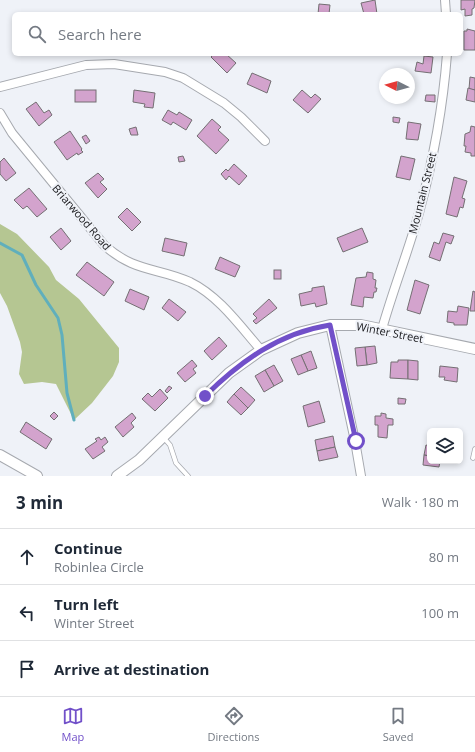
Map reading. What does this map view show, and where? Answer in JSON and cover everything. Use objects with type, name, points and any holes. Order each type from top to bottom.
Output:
[{"type":"street","points":[[445,0],[446,12]]},
{"type":"street","name":"Mountain Street","points":[[382,329],[409,245],[426,185],[441,101],[447,56]]},
{"type":"street","points":[[0,87],[86,65],[114,64],[165,72],[183,78],[224,103],[241,117],[265,141]]},
{"type":"street","name":"Briarwood Road","points":[[0,113],[22,145],[96,237],[112,252],[134,266],[184,280],[201,289],[218,302],[261,350]]},
{"type":"street","name":"Winter Street","points":[[117,476],[132,466],[229,373],[261,350],[298,333],[330,325],[351,324],[382,329],[475,349]]},
{"type":"street","points":[[330,325],[356,441],[361,476]]},
{"type":"street","points":[[0,455],[37,476]]},
{"type":"lane","points":[[163,437],[170,445],[175,461],[188,476]]},
{"type":"lane","points":[[473,458],[475,449]]},
{"type":"green space","points":[[0,224],[17,234],[49,267],[56,280],[79,299],[119,348],[119,362],[113,376],[92,403],[74,420],[56,384],[42,382],[24,384],[19,374],[22,352],[20,342],[7,306],[0,293]]},
{"type":"building","points":[[375,0],[377,12],[363,12],[361,3]]},
{"type":"building","points":[[461,0],[475,0],[472,15],[465,16],[465,9],[461,10]]},
{"type":"building","points":[[319,4],[330,5],[329,12],[318,12]]},
{"type":"building","points":[[467,29],[475,31],[475,50],[464,50],[464,31],[467,31]]},
{"type":"building","points":[[228,56],[236,63],[227,73],[211,57]]},
{"type":"building","points":[[424,56],[433,57],[431,73],[415,71],[417,62],[423,64]]},
{"type":"building","points":[[252,73],[271,81],[267,93],[247,84]]},
{"type":"building","points":[[470,77],[475,78],[475,90],[469,89]]},
{"type":"building","points":[[468,88],[475,90],[475,102],[466,100]]},
{"type":"building","points":[[75,90],[96,90],[96,102],[75,102]]},
{"type":"building","points":[[134,90],[155,93],[153,108],[144,107],[145,104],[133,102]]},
{"type":"building","points":[[302,90],[311,98],[315,94],[321,99],[308,113],[293,100]]},
{"type":"building","points":[[426,95],[435,95],[435,102],[425,101]]},
{"type":"building","points":[[36,102],[44,113],[49,110],[52,115],[39,126],[26,109]]},
{"type":"building","points":[[168,110],[177,115],[179,112],[192,120],[186,130],[173,122],[171,125],[162,120]]},
{"type":"building","points":[[393,117],[400,118],[399,123],[393,122]]},
{"type":"building","points":[[212,119],[221,127],[218,130],[229,140],[216,154],[197,136]]},
{"type":"building","points":[[408,122],[421,124],[418,140],[406,139]]},
{"type":"building","points":[[471,126],[475,127],[475,156],[471,156],[471,153],[465,152],[466,146],[464,146],[465,134],[470,132]]},
{"type":"building","points":[[136,127],[138,135],[131,135],[129,129]]},
{"type":"building","points":[[70,131],[83,152],[78,155],[77,153],[67,160],[54,142]]},
{"type":"building","points":[[86,135],[90,141],[86,144],[82,137]]},
{"type":"building","points":[[183,156],[185,161],[179,162],[178,157]]},
{"type":"building","points":[[401,156],[415,159],[410,180],[396,177]]},
{"type":"building","points":[[4,158],[16,173],[6,181],[0,174],[0,162]]},
{"type":"building","points":[[234,164],[247,176],[239,185],[229,176],[226,180],[221,174],[226,169],[228,171]]},
{"type":"building","points":[[98,173],[104,179],[100,182],[107,189],[98,198],[85,183]]},
{"type":"building","points":[[454,177],[467,181],[462,198],[465,199],[463,208],[460,207],[457,217],[446,214]]},
{"type":"building","points":[[29,188],[47,209],[37,217],[27,206],[23,209],[14,200]]},
{"type":"building","points":[[127,208],[141,222],[132,231],[118,217]]},
{"type":"building","points":[[61,228],[71,241],[61,250],[50,237]]},
{"type":"building","points":[[362,228],[368,242],[343,252],[337,238]]},
{"type":"building","points":[[443,233],[454,236],[451,244],[446,242],[440,261],[429,257],[434,242],[439,244]]},
{"type":"building","points":[[165,238],[187,243],[184,256],[162,251]]},
{"type":"building","points":[[220,257],[240,266],[235,277],[215,269]]},
{"type":"building","points":[[87,262],[114,282],[104,296],[76,275]]},
{"type":"building","points":[[274,270],[281,270],[281,279],[274,279]]},
{"type":"building","points":[[367,272],[373,273],[373,279],[376,280],[376,292],[374,292],[373,298],[364,297],[363,307],[351,305],[356,278],[366,277]]},
{"type":"building","points":[[415,280],[429,285],[420,314],[407,310]]},
{"type":"building","points":[[324,286],[327,304],[316,307],[315,303],[301,306],[299,294],[312,291],[312,288]]},
{"type":"building","points":[[130,289],[149,297],[144,310],[125,301]]},
{"type":"building","points":[[473,291],[475,292],[475,311],[470,311]]},
{"type":"building","points":[[169,299],[186,312],[178,321],[162,308]]},
{"type":"building","points":[[269,299],[277,308],[256,324],[253,321],[257,318],[253,314]]},
{"type":"building","points":[[458,306],[469,308],[467,325],[454,325],[454,323],[447,322],[448,311],[457,312]]},
{"type":"building","points":[[219,337],[227,346],[212,360],[204,351]]},
{"type":"building","points":[[375,346],[377,363],[367,365],[365,347]]},
{"type":"building","points":[[365,347],[367,365],[357,366],[355,348]]},
{"type":"building","points":[[311,351],[317,368],[308,371],[301,355]]},
{"type":"building","points":[[301,355],[308,371],[298,375],[291,359]]},
{"type":"building","points":[[192,360],[197,366],[193,369],[196,373],[185,382],[177,373]]},
{"type":"building","points":[[398,360],[408,360],[408,379],[390,378],[391,362],[398,362]]},
{"type":"building","points":[[408,360],[418,361],[418,380],[408,379]]},
{"type":"building","points":[[274,365],[283,381],[274,386],[265,370]]},
{"type":"building","points":[[440,366],[458,368],[457,382],[444,380],[445,377],[439,377]]},
{"type":"building","points":[[265,370],[274,386],[264,392],[255,376]]},
{"type":"building","points":[[169,386],[172,388],[167,393],[165,391]]},
{"type":"building","points":[[241,387],[255,400],[248,408],[234,394]]},
{"type":"building","points":[[160,389],[168,398],[155,411],[142,399],[148,393],[152,397]]},
{"type":"building","points":[[234,394],[248,408],[241,415],[227,402]]},
{"type":"building","points":[[398,398],[406,399],[405,404],[398,404]]},
{"type":"building","points":[[319,401],[325,422],[308,427],[303,406]]},
{"type":"building","points":[[54,412],[58,416],[54,420],[50,416]]},
{"type":"building","points":[[132,413],[136,418],[131,423],[134,427],[123,437],[115,427]]},
{"type":"building","points":[[381,413],[386,414],[386,418],[393,419],[393,425],[388,425],[387,438],[378,437],[378,425],[375,425],[375,416],[381,416]]},
{"type":"building","points":[[26,422],[52,439],[46,449],[20,432]]},
{"type":"building","points":[[333,436],[335,447],[317,451],[315,440]]},
{"type":"building","points":[[99,437],[101,440],[105,437],[108,442],[102,447],[105,451],[93,459],[85,449],[97,441],[95,439]]},
{"type":"building","points":[[426,445],[427,445],[427,456],[424,455]]},
{"type":"building","points":[[335,447],[338,457],[319,461],[317,451]]},
{"type":"building","points":[[424,455],[427,456],[427,464],[440,464],[439,467],[423,465]]},
{"type":"waterway","points":[[0,243],[22,255],[36,285],[58,318],[62,335],[67,393],[74,420]]},
{"type":"route","points":[[205,396],[229,373],[261,350],[298,333],[330,325],[356,441]]}]
